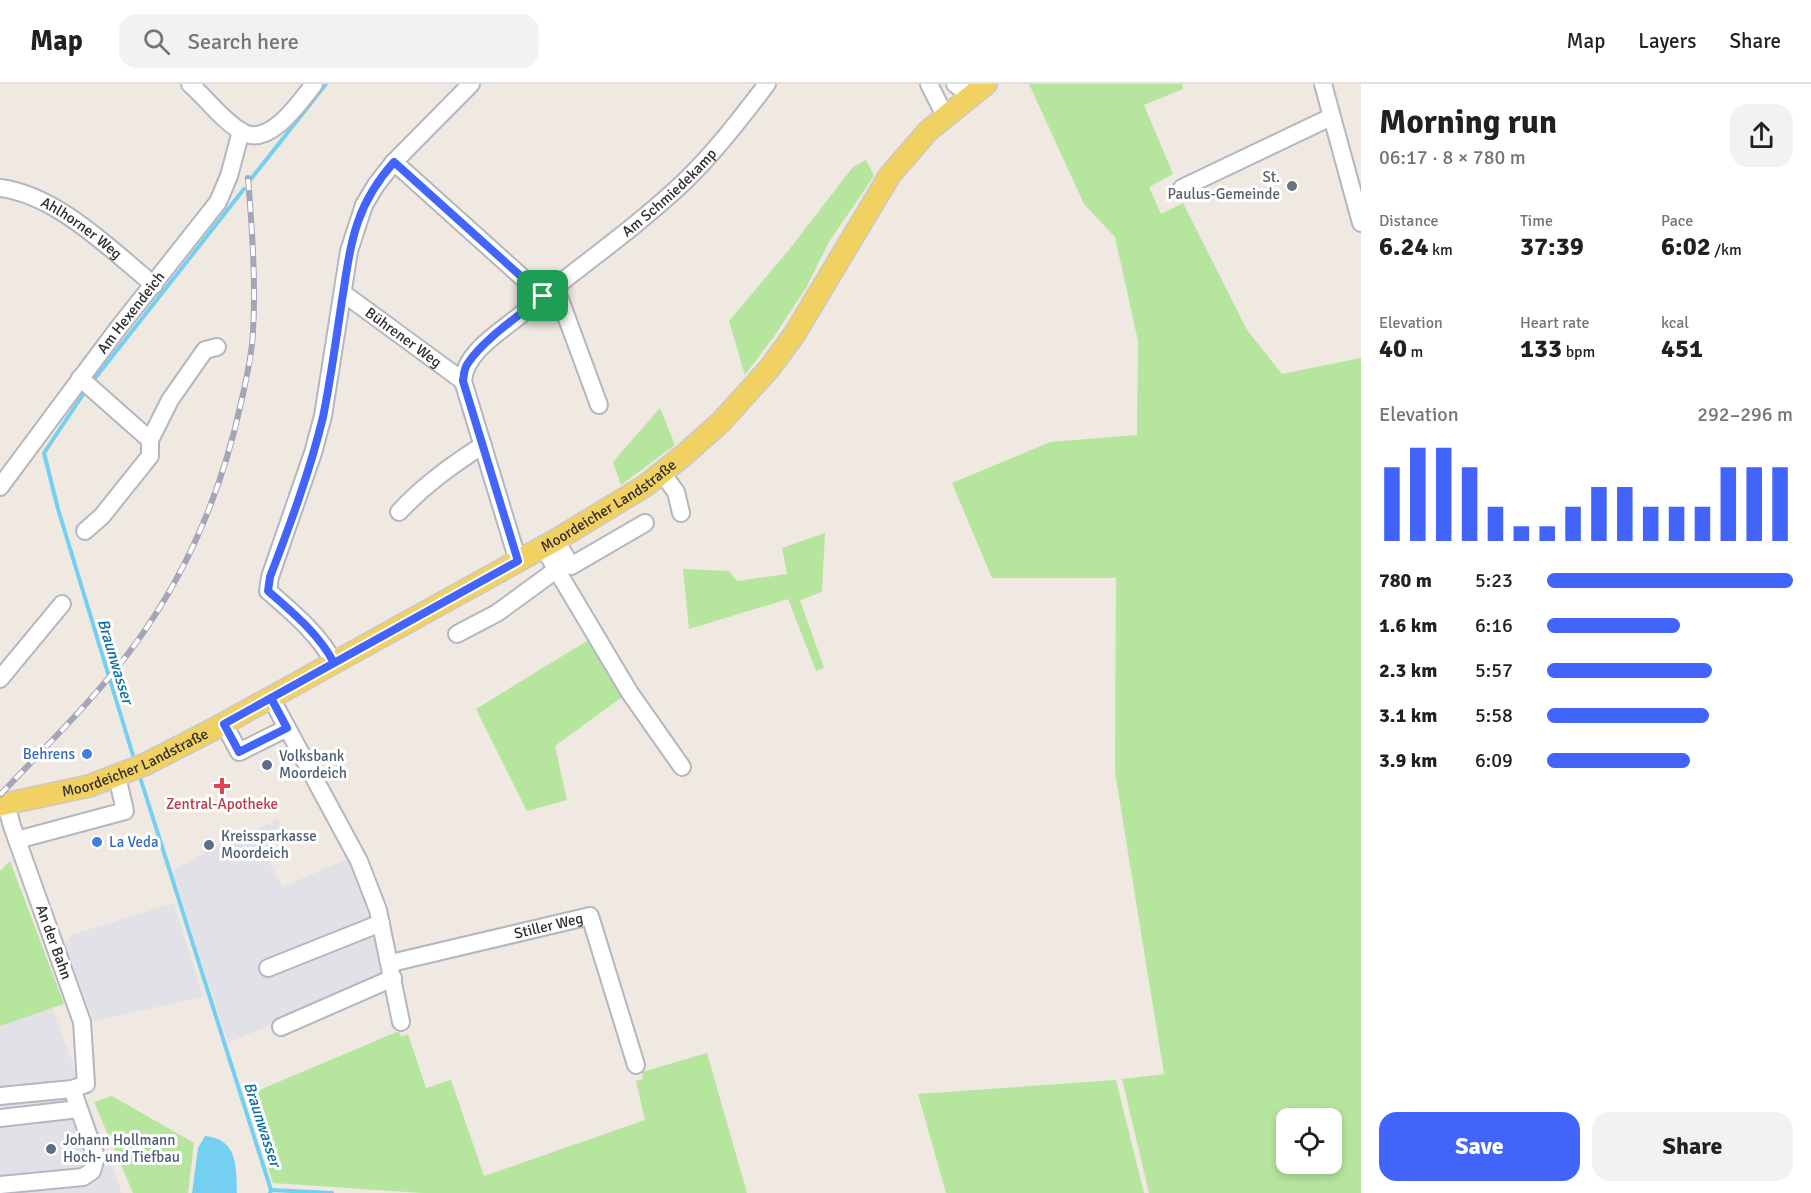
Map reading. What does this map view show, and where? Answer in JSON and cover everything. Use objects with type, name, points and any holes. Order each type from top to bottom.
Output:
[{"type":"main road","name":"Moordeicher Landstraße","points":[[3,804],[89,786],[146,764],[224,724],[550,544],[622,501],[662,473],[721,422],[774,363],[815,303],[884,183],[928,131],[970,88]]},
{"type":"street","points":[[190,84],[243,132],[255,136],[266,133],[277,125],[314,84]]},
{"type":"street","points":[[334,663],[327,649],[301,620],[268,591],[270,577],[318,434],[331,375],[349,251],[355,227],[370,195],[394,162],[471,84]]},
{"type":"street","name":"Am Schmiedekamp","points":[[463,381],[467,364],[478,351],[549,291],[646,216],[685,181],[719,145],[767,84]]},
{"type":"street","points":[[928,84],[945,116]]},
{"type":"street","points":[[1323,84],[1361,223]]},
{"type":"street","points":[[1182,188],[1331,117]]},
{"type":"street","name":"Am Hexendeich","points":[[0,487],[116,330],[218,202],[243,132]]},
{"type":"street","points":[[394,162],[549,291],[598,405]]},
{"type":"street","name":"Ahlhorner Weg","points":[[0,188],[22,193],[56,209],[154,285]]},
{"type":"street","name":"Bührener Weg","points":[[343,293],[463,381]]},
{"type":"street","points":[[85,531],[102,516],[150,456],[150,440],[170,400],[205,350],[217,347]]},
{"type":"street","points":[[80,378],[150,440]]},
{"type":"street","points":[[463,381],[518,561]]},
{"type":"street","points":[[399,512],[421,488],[451,465],[483,445]]},
{"type":"street","points":[[662,473],[676,492],[681,513]]},
{"type":"street","points":[[550,544],[571,567],[645,523]]},
{"type":"street","points":[[550,544],[556,570],[630,693],[682,767]]},
{"type":"street","points":[[457,634],[497,613],[556,570]]},
{"type":"street","points":[[0,679],[62,604]]},
{"type":"street","points":[[271,698],[358,861],[378,910],[401,1022]]},
{"type":"street","points":[[224,724],[239,752],[287,728]]},
{"type":"street","points":[[10,832],[125,811],[122,774]]},
{"type":"street","name":"An der Bahn","points":[[0,1185],[83,1177],[92,1171],[96,1157],[79,1109],[82,1022],[10,832],[3,804]]},
{"type":"street","name":"Stiller Weg","points":[[392,971],[590,916],[636,1065]]},
{"type":"street","points":[[268,968],[381,923]]},
{"type":"street","points":[[281,1027],[392,971]]},
{"type":"street","points":[[0,1096],[79,1086]]},
{"type":"street","points":[[0,1118],[79,1109]]},
{"type":"shaded area","points":[[278,819],[281,827],[264,853],[283,887],[347,859],[368,903],[381,978],[228,1043],[172,871],[248,829],[250,833]]},
{"type":"shaded area","points":[[0,871],[122,1193],[0,1193]]},
{"type":"shaded area","points":[[174,903],[203,997],[94,1021],[65,946],[71,935]]},
{"type":"green space","points":[[1029,84],[1182,84],[1183,89],[1144,105],[1173,174],[1149,187],[1161,214],[1183,203],[1247,330],[1282,374],[1361,358],[1361,1193],[1149,1193],[1122,1079],[1164,1074],[1115,772],[1116,578],[992,578],[952,483],[1050,442],[1137,435],[1138,341],[1115,237],[1084,204]]},
{"type":"green space","points":[[866,160],[874,176],[829,242],[806,288],[745,375],[729,321],[788,251],[853,167]]},
{"type":"green space","points":[[660,408],[675,445],[621,485],[613,462]]},
{"type":"green space","points":[[825,533],[822,592],[800,600],[824,668],[816,671],[788,599],[689,629],[683,569],[729,571],[737,581],[787,574],[782,548]]},
{"type":"green space","points":[[595,636],[629,692],[555,746],[567,800],[527,811],[476,709]]},
{"type":"green space","points":[[10,861],[64,1004],[0,1026],[0,871]]},
{"type":"green space","points":[[399,1031],[401,1037],[408,1034],[426,1088],[451,1080],[484,1176],[645,1120],[636,1081],[643,1079],[642,1072],[707,1053],[747,1193],[422,1193],[273,1183],[245,1096]]},
{"type":"green space","points":[[1116,1080],[1144,1193],[946,1193],[918,1094]]},
{"type":"green space","points":[[112,1096],[194,1143],[188,1193],[133,1193],[94,1102]]},
{"type":"water","points":[[205,1136],[224,1142],[229,1148],[235,1164],[237,1193],[192,1193],[198,1148]]},
{"type":"waterway","name":"Braunwasser","points":[[251,179],[326,84]]},
{"type":"waterway","name":"Braunwasser","points":[[92,382],[244,189]]},
{"type":"waterway","name":"Braunwasser","points":[[86,390],[44,453],[58,509],[135,762]]},
{"type":"waterway","name":"Braunwasser","points":[[139,774],[271,1190]]},
{"type":"waterway","points":[[270,1193],[271,1190],[332,1193]]},
{"type":"railway","points":[[0,795],[88,702],[121,663],[155,616],[201,529],[224,467],[250,359],[254,313],[254,274],[248,178]]},
{"type":"place","name":"St. Paulus-Gemeinde","points":[[1292,186]]},
{"type":"place","name":"Behrens","points":[[87,754]]},
{"type":"place","name":"Volksbank Moordeich","points":[[267,765]]},
{"type":"place","name":"Zentral-Apotheke","points":[[222,786]]},
{"type":"place","name":"La Veda","points":[[97,842]]},
{"type":"place","name":"Kreissparkasse Moordeich","points":[[209,845]]},
{"type":"place","name":"Johann Hollmann Hoch- und Tiefbau","points":[[51,1149]]},
{"type":"route","points":[[543,296],[394,162],[376,185],[355,227],[345,273],[323,416],[314,453],[270,577],[268,591],[301,620],[327,649],[334,663],[271,698],[287,728],[239,752],[224,724],[271,698],[518,561],[463,381],[467,364],[478,351],[543,296]]}]
